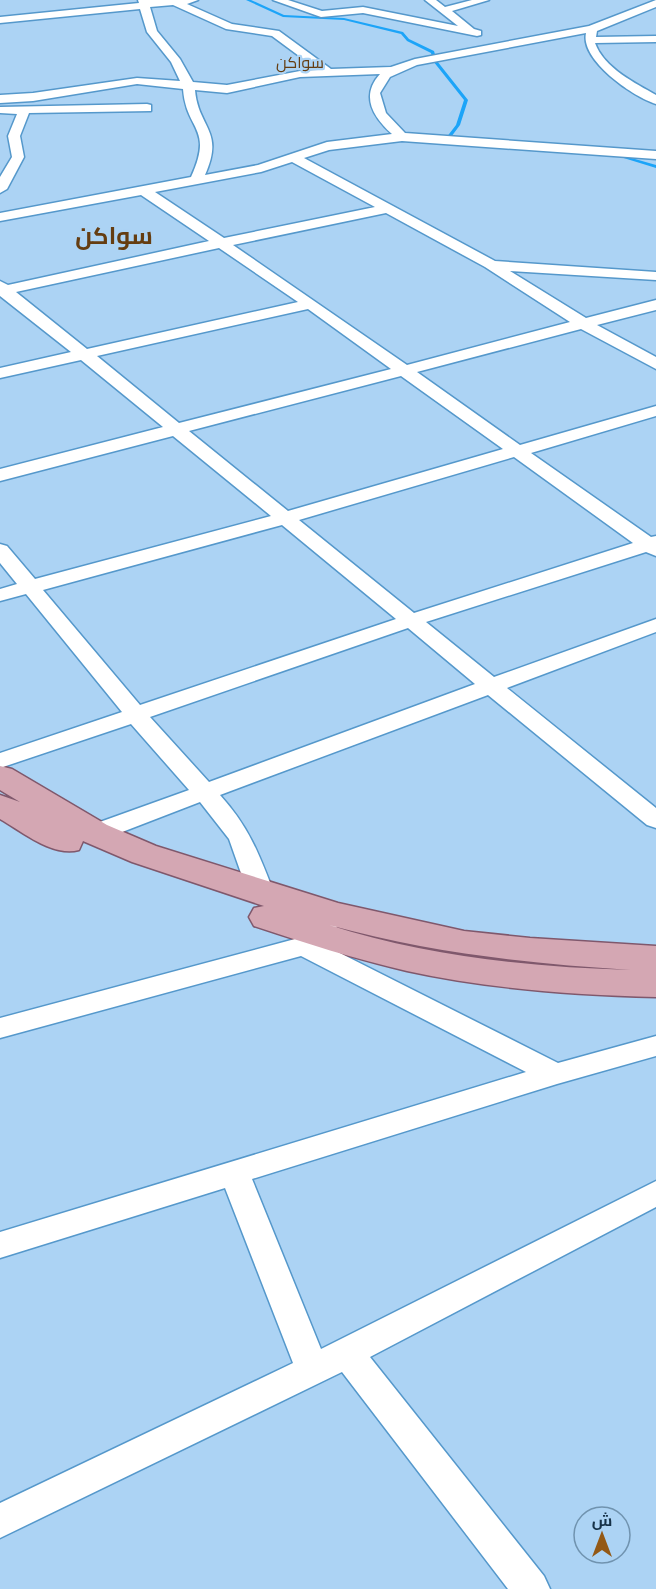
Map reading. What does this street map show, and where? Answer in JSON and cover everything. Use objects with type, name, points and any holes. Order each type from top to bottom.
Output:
[{"type":"main road","points":[[0,776],[95,833],[154,858],[261,893],[318,931],[530,951],[656,959]]},
{"type":"main road","points":[[0,805],[66,842],[101,858],[179,887],[375,951],[460,968],[556,978],[656,984]]},
{"type":"street","points":[[0,20],[143,2],[193,0]]},
{"type":"street","points":[[278,0],[321,14],[363,10],[477,33]]},
{"type":"street","points":[[430,0],[499,47]]},
{"type":"street","points":[[444,10],[484,0]]},
{"type":"street","points":[[143,2],[152,32],[176,61],[189,87],[190,103],[207,137],[206,158],[196,180]]},
{"type":"street","points":[[175,2],[230,27],[275,33],[328,72]]},
{"type":"street","points":[[591,34],[656,3]]},
{"type":"street","points":[[0,99],[56,94],[137,81],[189,87],[235,88],[300,74],[391,70],[415,62],[591,34],[656,39]]},
{"type":"street","points":[[591,34],[591,47],[600,59],[623,79],[656,100]]},
{"type":"street","points":[[391,70],[377,81],[374,96],[376,110],[386,124],[402,137]]},
{"type":"street","points":[[0,110],[147,108]]},
{"type":"street","points":[[0,189],[18,157],[14,136],[24,110]]},
{"type":"street","points":[[0,217],[261,168],[327,146],[402,137],[656,155]]},
{"type":"street","points":[[295,158],[490,264],[585,325],[656,364]]},
{"type":"street","points":[[143,190],[311,304],[515,452],[653,546]]},
{"type":"street","points":[[2,289],[387,209]]},
{"type":"street","points":[[490,264],[656,276]]},
{"type":"street","points":[[2,289],[656,820]]},
{"type":"street","points":[[0,373],[311,304]]},
{"type":"street","points":[[0,475],[656,305]]},
{"type":"street","points":[[0,595],[285,518],[656,411]]},
{"type":"street","points":[[0,761],[412,620],[653,546]]},
{"type":"street","points":[[0,550],[137,716],[231,822],[241,839],[261,893]]},
{"type":"street","points":[[95,833],[656,625]]},
{"type":"street","points":[[0,1028],[318,931],[555,1074]]},
{"type":"street","points":[[0,1245],[555,1074],[656,1046]]},
{"type":"street","points":[[234,1173],[314,1370]]},
{"type":"street","points":[[0,1521],[314,1370],[656,1193]]},
{"type":"street","points":[[347,1353],[531,1589]]},
{"type":"waterway","points":[[248,0],[283,16],[344,19],[402,33],[408,40],[433,52],[435,61],[466,100],[458,125],[448,138],[456,140]]},
{"type":"waterway","points":[[616,154],[656,167]]},
{"type":"district","name":"سواكن","points":[[300,62]]},
{"type":"district","name":"سواكن","points":[[114,236]]}]
